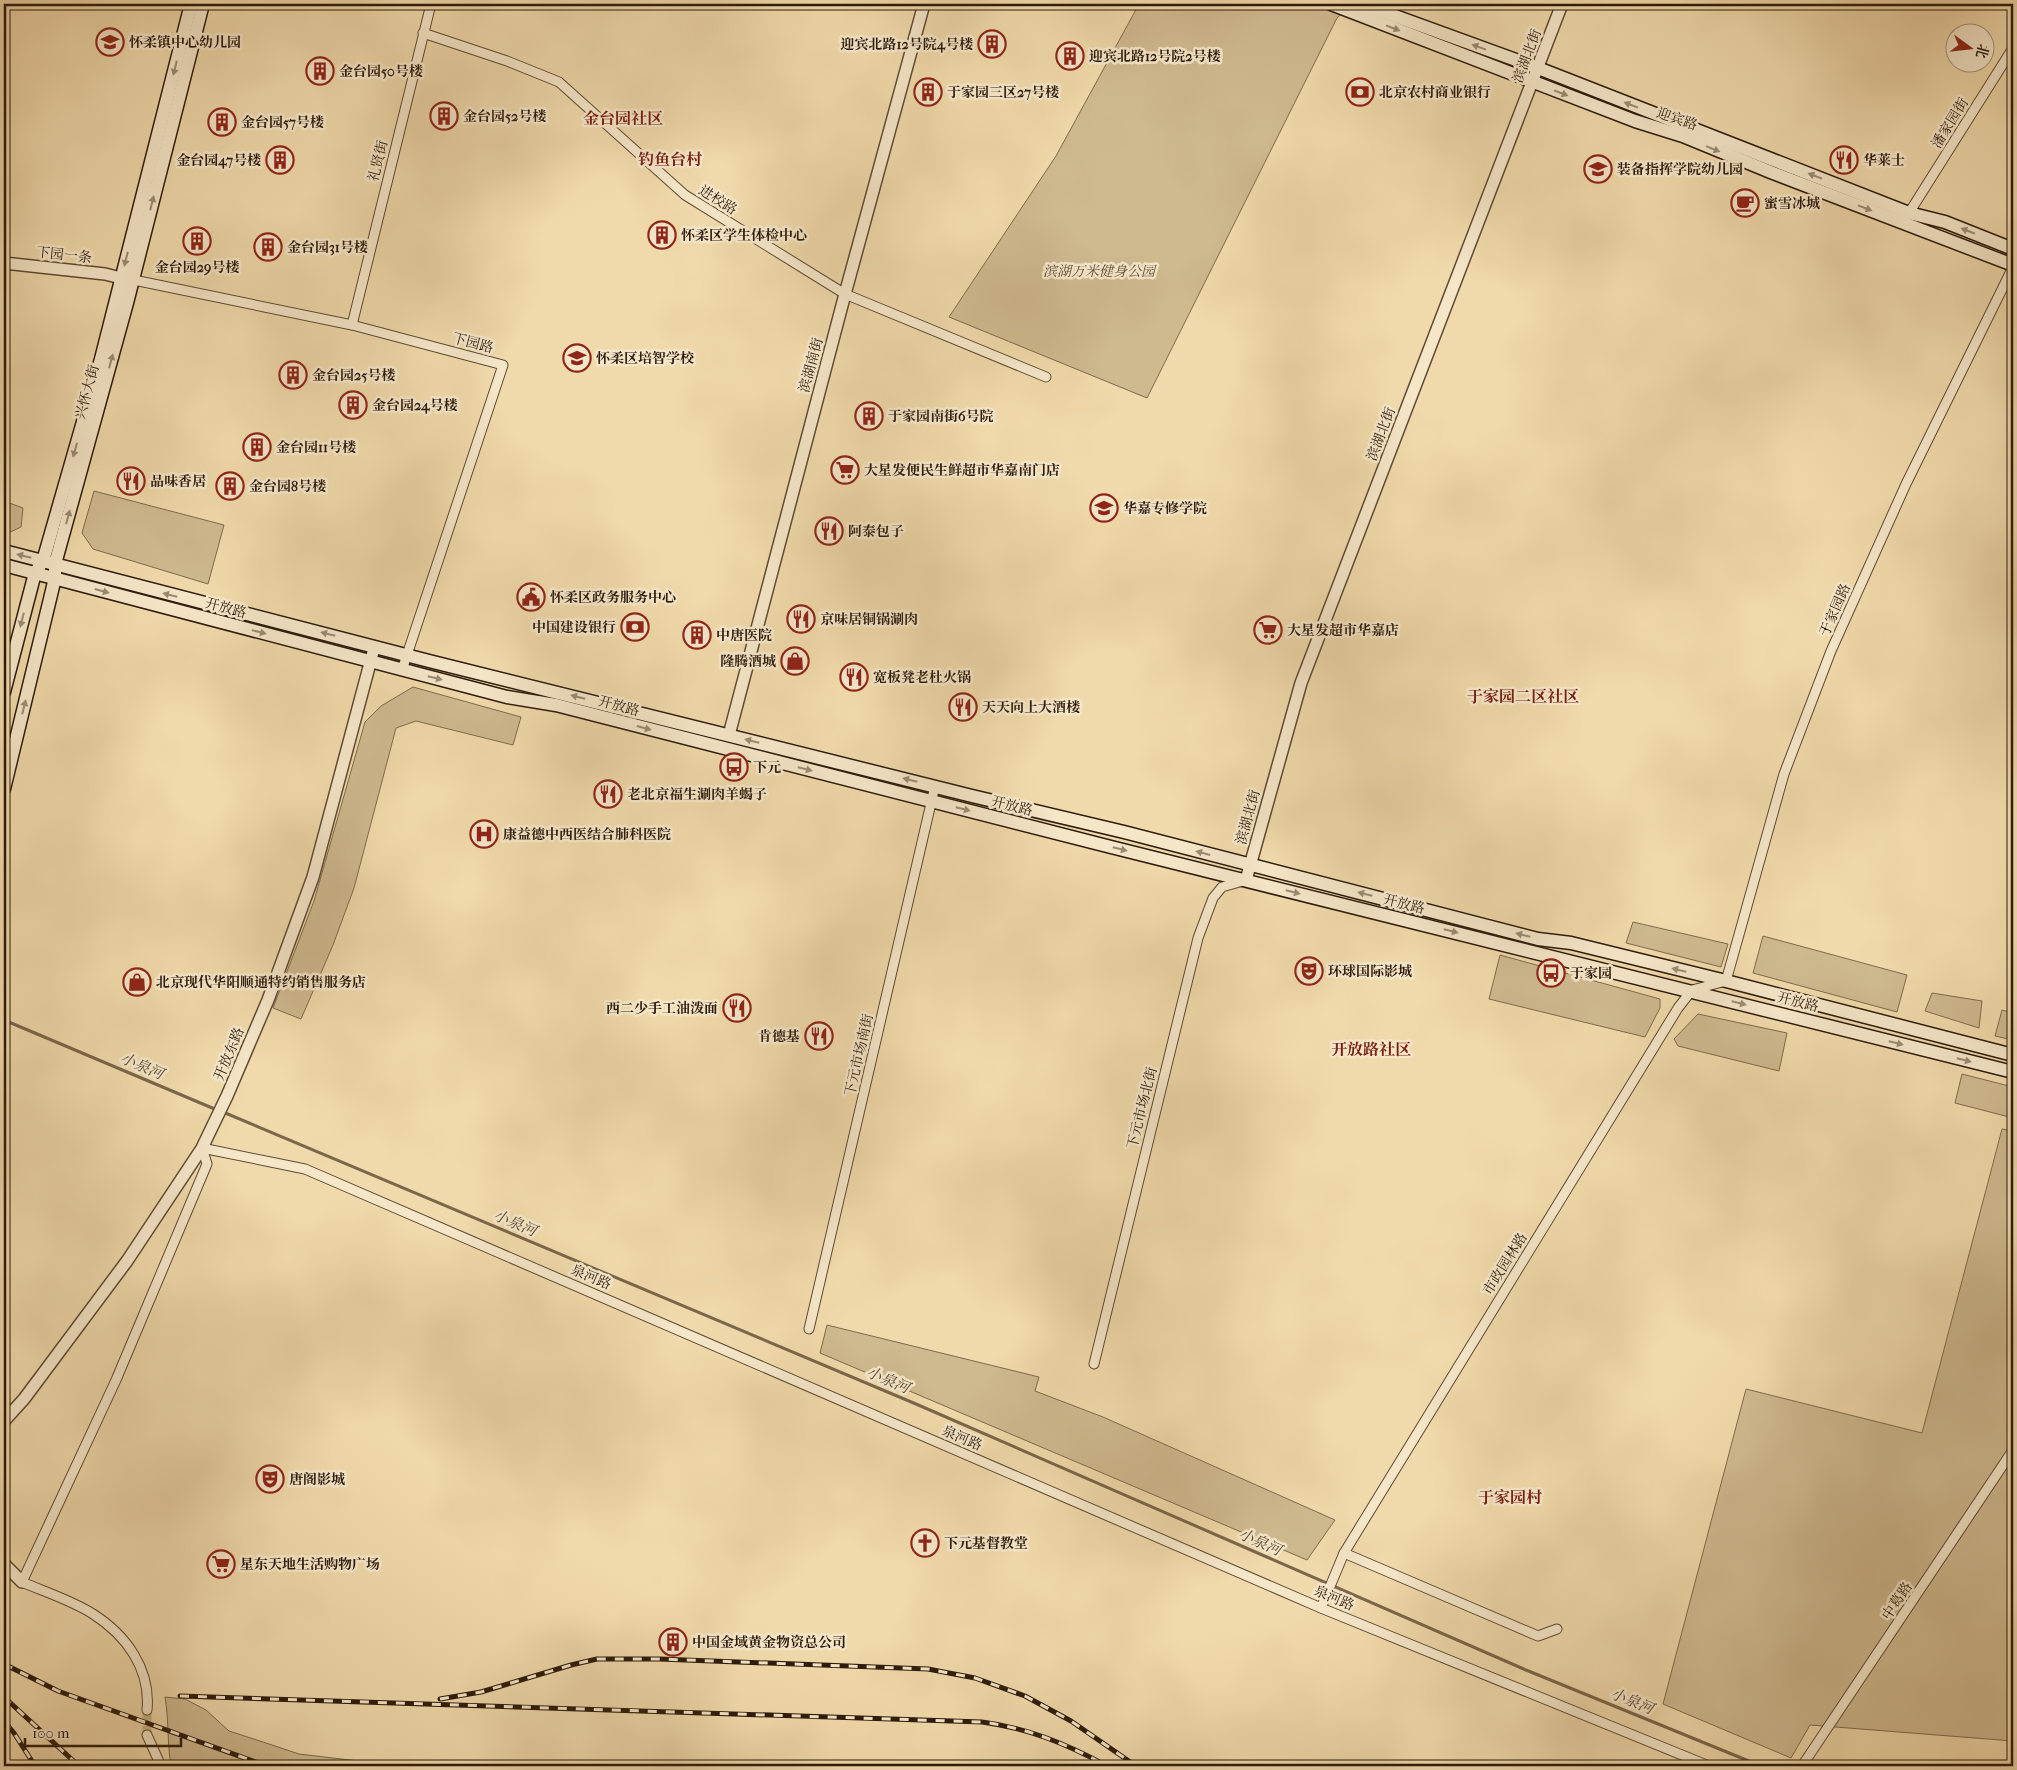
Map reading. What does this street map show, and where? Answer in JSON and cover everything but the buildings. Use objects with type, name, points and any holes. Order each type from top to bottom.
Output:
[{"type":"main road","name":"兴怀大街","points":[[127,279],[192,4]]},
{"type":"main road","name":"兴怀大街","points":[[4,789],[54,578],[49,563],[101,359],[127,279],[203,4]]},
{"type":"main road","name":"迎宾路","points":[[1331,4],[1635,121],[1683,136],[2013,266]]},
{"type":"main road","name":"迎宾路","points":[[1362,4],[1538,68],[1909,213],[1945,222],[2013,249]]},
{"type":"main road","name":"开放路","points":[[4,551],[407,655],[1124,832],[1538,939],[1570,943],[1726,981],[2013,1055]]},
{"type":"main road","name":"兴怀大街","points":[[4,692],[35,573],[49,563]]},
{"type":"main road","name":"开放路","points":[[4,565],[507,697],[556,705],[2013,1072]]},
{"type":"street","name":"礼贤街","points":[[352,325],[431,4]]},
{"type":"street","name":"滨湖南街","points":[[730,736],[845,294],[924,4]]},
{"type":"street","name":"滨湖北街","points":[[1246,880],[1301,683],[1562,4]]},
{"type":"street","name":"进校路","points":[[423,33],[507,61],[559,82],[685,195],[845,294],[1046,377]]},
{"type":"street","name":"潘家园街","points":[[1909,213],[2013,48]]},
{"type":"street","name":"下园一条","points":[[4,263],[105,274],[127,279]]},
{"type":"street","name":"于家园路","points":[[1726,981],[1784,774],[1831,651],[1906,484],[2013,266]]},
{"type":"street","name":"下园路","points":[[127,279],[352,325],[503,365],[402,670]]},
{"type":"street","name":"开放东路","points":[[4,1421],[24,1398],[127,1261],[202,1148],[227,1096],[268,1000],[313,877],[375,646]]},
{"type":"street","name":"下元市场南街","points":[[810,1329],[935,786]]},
{"type":"street","name":"下元市场北街","points":[[1094,1364],[1198,938],[1213,898],[1222,888],[1246,880]]},
{"type":"street","points":[[1692,990],[1726,981]]},
{"type":"street","name":"市政园林路","points":[[1321,1608],[1344,1553],[1678,1008],[1692,990]]},
{"type":"street","points":[[22,1582],[116,1380],[207,1164],[202,1148]]},
{"type":"street","name":"泉河路","points":[[202,1148],[305,1169],[1321,1608],[1709,1766]]},
{"type":"street","name":"中葛路","points":[[1802,1766],[2013,1450]]},
{"type":"street","points":[[1344,1553],[1538,1636],[1556,1629]]},
{"type":"street","points":[[4,1564],[22,1582],[92,1614],[123,1637],[141,1666],[149,1693],[147,1710]]},
{"type":"street","points":[[147,1735],[161,1766]]},
{"type":"green space","name":"滨湖万米健身公园","points":[[1139,4],[1352,4],[1337,18],[1147,398],[949,317],[1056,156]]},
{"type":"green space","points":[[94,491],[224,525],[208,584],[93,549],[82,533]]},
{"type":"green space","points":[[4,501],[23,508],[21,527],[4,535]]},
{"type":"green space","points":[[413,687],[521,717],[513,745],[416,721],[396,728],[354,888],[333,945],[301,1019],[273,1008],[314,901],[365,722],[381,706]]},
{"type":"green space","points":[[1633,922],[1728,944],[1721,967],[1626,943]]},
{"type":"green space","points":[[1763,936],[1907,975],[1897,1012],[1753,973]]},
{"type":"green space","points":[[1500,955],[1660,999],[1660,1008],[1645,1037],[1489,999]]},
{"type":"green space","points":[[1932,993],[1982,1001],[1979,1028],[1925,1011]]},
{"type":"green space","points":[[2002,1010],[2013,1013],[2013,1040],[1995,1036]]},
{"type":"green space","points":[[1698,1014],[1787,1033],[1779,1071],[1678,1046],[1674,1039]]},
{"type":"green space","points":[[1962,1074],[2013,1087],[2013,1118],[1955,1103]]},
{"type":"green space","points":[[2002,1129],[2013,1131],[2013,1741],[1810,1725],[1791,1758],[1663,1704],[1746,1389],[1922,1433]]},
{"type":"green space","points":[[827,1325],[1039,1377],[1035,1391],[1103,1417],[1335,1520],[1307,1560],[820,1353]]},
{"type":"green space","points":[[165,1697],[185,1699],[206,1710],[229,1731],[299,1754],[367,1762],[368,1766],[171,1766]]},
{"type":"waterway","name":"小泉河","points":[[4,1020],[217,1110]]},
{"type":"waterway","name":"小泉河","points":[[223,1112],[916,1404],[1526,1670],[1761,1766]]},
{"type":"tunnel","points":[[147,1710],[147,1735]]},
{"type":"railway","points":[[440,1699],[481,1692],[597,1659],[659,1659],[928,1669],[975,1678],[1025,1696],[1071,1721],[1136,1766]]},
{"type":"railway","points":[[4,1664],[58,1691],[267,1766]]},
{"type":"railway","points":[[180,1696],[982,1722],[1015,1728],[1047,1738],[1107,1766]]},
{"type":"railway","points":[[4,1697],[79,1766]]},
{"type":"railway","points":[[4,1721],[35,1766]]},
{"type":"place","name":"怀柔镇中心幼儿园","points":[[110,42]]},
{"type":"place","name":"迎宾北路12号院4号楼","points":[[992,44]]},
{"type":"place","name":"迎宾北路12号院2号楼","points":[[1070,56]]},
{"type":"place","name":"金台园50号楼","points":[[320,71]]},
{"type":"place","name":"于家园三区27号楼","points":[[928,92]]},
{"type":"place","name":"北京农村商业银行","points":[[1360,92]]},
{"type":"place","name":"金台园52号楼","points":[[444,116]]},
{"type":"place","name":"金台园57号楼","points":[[222,122]]},
{"type":"place","name":"金台园47号楼","points":[[280,160]]},
{"type":"place","name":"华莱士","points":[[1844,160]]},
{"type":"place","name":"装备指挥学院幼儿园","points":[[1598,169]]},
{"type":"place","name":"蜜雪冰城","points":[[1745,203]]},
{"type":"place","name":"怀柔区学生体检中心","points":[[662,235]]},
{"type":"place","name":"金台园29号楼","points":[[197,241]]},
{"type":"place","name":"金台园31号楼","points":[[268,247]]},
{"type":"place","name":"怀柔区培智学校","points":[[577,358]]},
{"type":"place","name":"金台园25号楼","points":[[293,375]]},
{"type":"place","name":"金台园24号楼","points":[[353,405]]},
{"type":"place","name":"于家园南街6号院","points":[[869,416]]},
{"type":"place","name":"金台园11号楼","points":[[257,447]]},
{"type":"place","name":"大星发便民生鲜超市华嘉南门店","points":[[845,470]]},
{"type":"place","name":"品味香居","points":[[131,481]]},
{"type":"place","name":"金台园8号楼","points":[[230,486]]},
{"type":"place","name":"华嘉专修学院","points":[[1104,508]]},
{"type":"place","name":"阿泰包子","points":[[829,531]]},
{"type":"place","name":"怀柔区政务服务中心","points":[[531,597]]},
{"type":"place","name":"京味居铜锅涮肉","points":[[801,619]]},
{"type":"place","name":"中国建设银行","points":[[635,627]]},
{"type":"place","name":"大星发超市华嘉店","points":[[1268,630]]},
{"type":"place","name":"中唐医院","points":[[697,635]]},
{"type":"place","name":"隆腾酒城","points":[[795,661]]},
{"type":"place","name":"宽板凳老杜火锅","points":[[854,677]]},
{"type":"place","name":"天天向上大酒楼","points":[[963,707]]},
{"type":"place","name":"下元","points":[[734,767]]},
{"type":"place","name":"老北京福生涮肉羊蝎子","points":[[608,794]]},
{"type":"place","name":"康益德中西医结合肺科医院","points":[[484,834]]},
{"type":"place","name":"环球国际影城","points":[[1309,971]]},
{"type":"place","name":"于家园","points":[[1551,973]]},
{"type":"place","name":"北京现代华阳顺通特约销售服务店","points":[[137,982]]},
{"type":"place","name":"西二少手工油泼面","points":[[737,1008]]},
{"type":"place","name":"肯德基","points":[[819,1036]]},
{"type":"place","name":"唐阁影城","points":[[270,1479]]},
{"type":"place","name":"下元基督教堂","points":[[925,1543]]},
{"type":"place","name":"星东天地生活购物广场","points":[[221,1564]]},
{"type":"place","name":"中国金域黄金物资总公司","points":[[673,1642]]},
{"type":"district","name":"金台园社区","points":[[623,118]]},
{"type":"district","name":"钓鱼台村","points":[[670,159]]},
{"type":"district","name":"于家园二区社区","points":[[1523,696]]},
{"type":"district","name":"开放路社区","points":[[1371,1049]]},
{"type":"district","name":"于家园村","points":[[1510,1497]]}]
